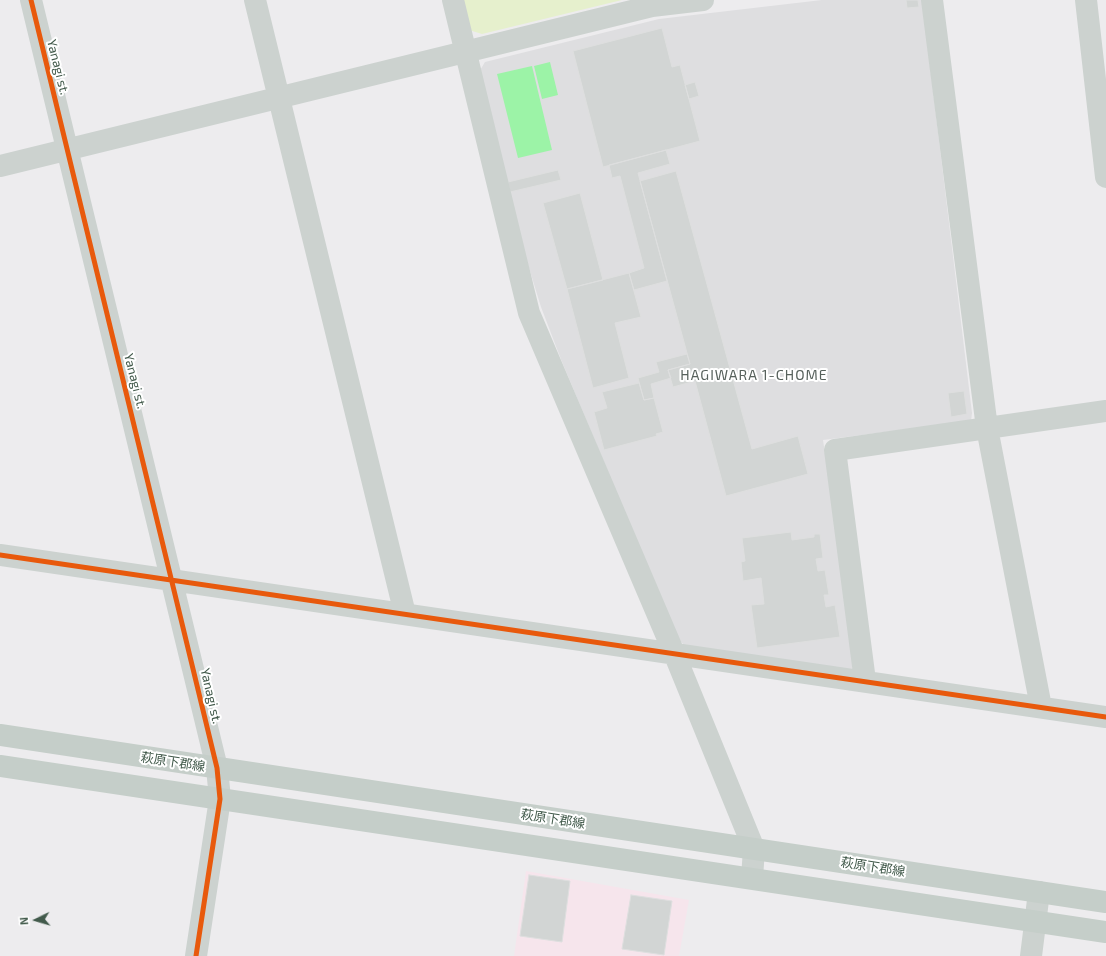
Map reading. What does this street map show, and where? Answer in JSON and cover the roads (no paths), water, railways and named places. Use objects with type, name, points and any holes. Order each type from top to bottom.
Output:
[{"type":"main road","name":"萩原下郡線","points":[[0,735],[1106,902]]},
{"type":"main road","points":[[0,766],[1106,932]]},
{"type":"street","name":"Yanagi st.","points":[[31,0],[217,768],[220,798],[196,956]]},
{"type":"street","points":[[255,0],[405,614]]},
{"type":"street","points":[[453,0],[529,313],[674,653],[754,849],[752,878]]},
{"type":"street","points":[[0,166],[466,52],[652,3],[703,0]]},
{"type":"street","points":[[932,0],[987,428],[1041,707]]},
{"type":"street","points":[[1086,0],[1106,177]]},
{"type":"street","points":[[865,682],[835,450],[1106,411]]},
{"type":"street","points":[[0,555],[1106,717]]},
{"type":"street","points":[[1031,956],[1039,892]]},
{"type":"district","name":"HAGIWARA 1-CHOME","points":[[754,375]]}]
